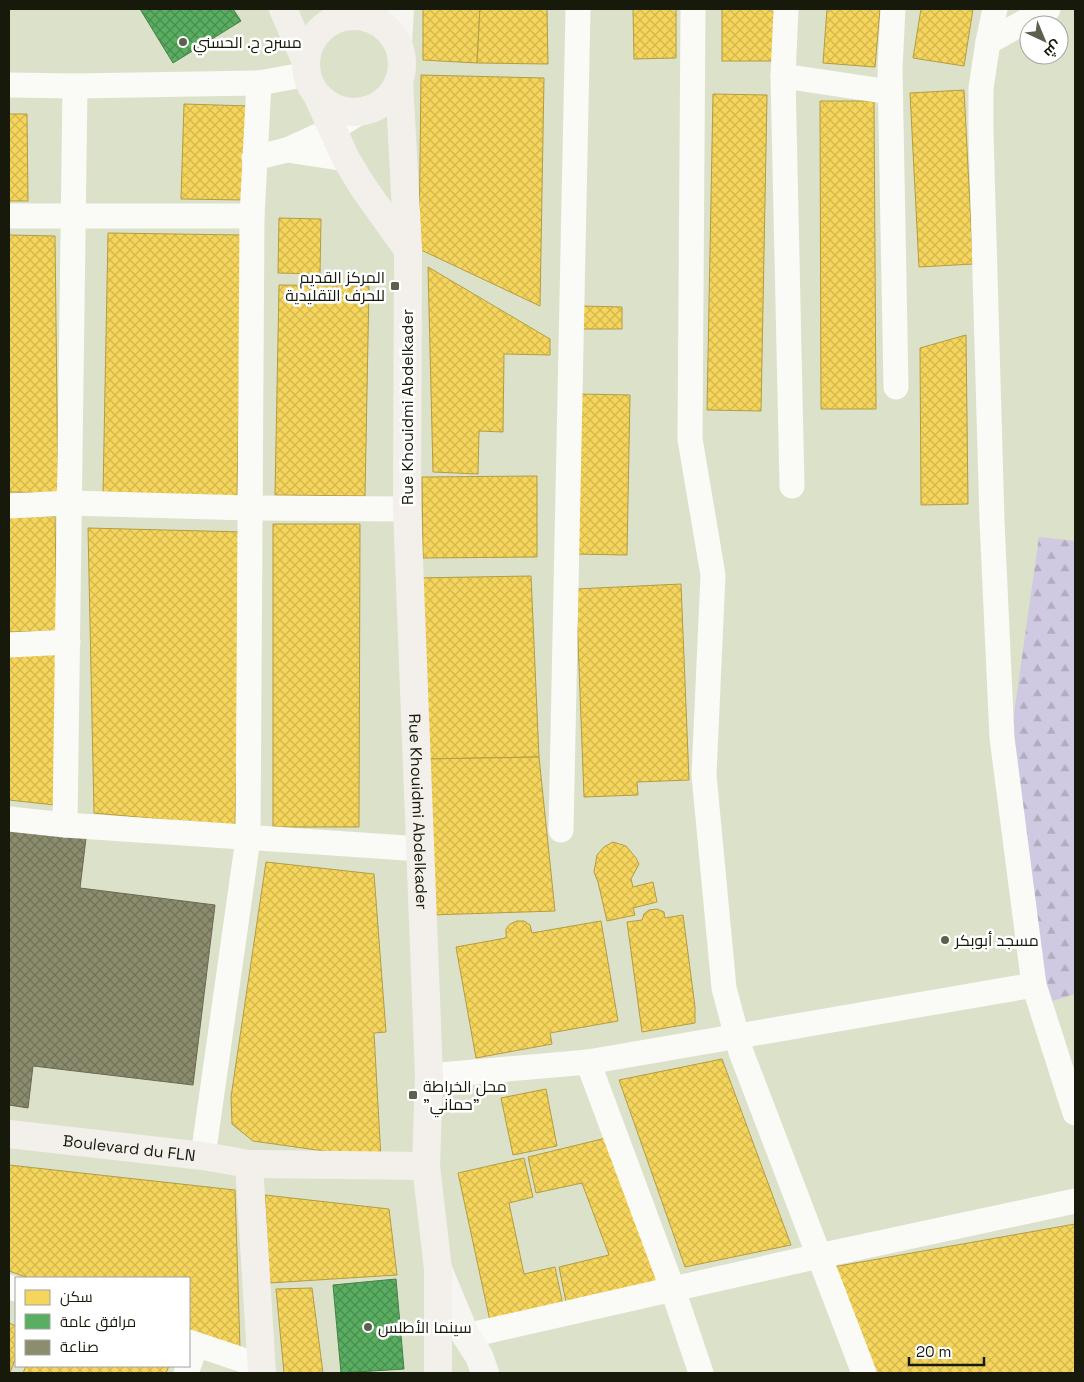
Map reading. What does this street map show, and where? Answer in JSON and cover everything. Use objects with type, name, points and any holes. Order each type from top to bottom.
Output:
[{"type":"main road","points":[[283,9],[346,159],[363,187],[408,250]]},
{"type":"main road","points":[[398,43],[400,9]]},
{"type":"main road","points":[[360,13],[380,23],[390,32],[398,43],[402,55],[402,68],[394,91],[385,101],[374,108],[362,111],[349,111],[336,108],[324,101],[310,76],[309,48],[316,35],[326,25],[339,18],[360,13]]},
{"type":"main road","name":"Rue Khouidmi Abdelkader","points":[[399,80],[408,250],[407,509],[429,1076],[426,1166],[438,1268],[438,1373]]},
{"type":"main road","name":"Boulevard du FLN","points":[[9,1134],[203,1156],[249,1164],[426,1166]]},
{"type":"main road","points":[[249,1164],[262,1370]]},
{"type":"main road","points":[[438,1268],[466,1336],[479,1356],[485,1373]]},
{"type":"street","points":[[561,830],[578,9]]},
{"type":"street","points":[[693,9],[690,439],[712,575],[704,775],[724,988],[741,1052],[864,1373]]},
{"type":"street","points":[[786,9],[783,76],[792,486]]},
{"type":"street","points":[[893,9],[890,92],[896,387]]},
{"type":"street","points":[[995,9],[988,42],[982,88],[981,133],[992,521],[1002,738],[1034,985],[1075,1113]]},
{"type":"street","points":[[988,42],[1048,9]]},
{"type":"street","points":[[9,85],[75,86],[259,83],[310,76]]},
{"type":"street","points":[[783,76],[890,92]]},
{"type":"street","points":[[203,1156],[248,839],[252,216],[259,83]]},
{"type":"street","points":[[65,826],[75,86]]},
{"type":"street","points":[[254,158],[287,150],[333,128],[362,111]]},
{"type":"street","points":[[287,150],[346,159]]},
{"type":"street","points":[[9,216],[252,216]]},
{"type":"street","points":[[9,506],[70,503],[249,508],[407,509]]},
{"type":"street","points":[[9,645],[68,642]]},
{"type":"street","points":[[9,819],[65,826],[421,849]]},
{"type":"street","points":[[429,1076],[588,1062],[1034,985]]},
{"type":"street","points":[[588,1062],[673,1290],[701,1373]]},
{"type":"street","points":[[466,1336],[819,1256],[1075,1202]]},
{"type":"street","points":[[190,1356],[193,1344],[262,1370]]},
{"type":"green space","points":[[1039,537],[1075,541],[1075,994],[1049,1002],[1010,742]]},
{"type":"building: سكن","points":[[423,9],[480,9],[477,63],[423,60]]},
{"type":"building: سكن","points":[[480,9],[547,9],[548,64],[477,63]]},
{"type":"building: سكن","points":[[633,9],[676,9],[676,58],[634,59]]},
{"type":"building: سكن","points":[[722,9],[774,9],[774,61],[722,61]]},
{"type":"building: سكن","points":[[827,9],[880,9],[875,67],[823,63]]},
{"type":"building: سكن","points":[[921,9],[973,9],[964,66],[913,58]]},
{"type":"building: سكن","points":[[421,75],[544,78],[540,306],[419,249]]},
{"type":"building: سكن","points":[[964,90],[973,264],[919,267],[910,93]]},
{"type":"building: سكن","points":[[713,94],[767,95],[761,411],[707,410]]},
{"type":"building: سكن","points":[[820,101],[874,101],[876,409],[821,409]]},
{"type":"building: سكن","points":[[184,104],[249,106],[246,200],[181,199]]},
{"type":"building: سكن","points":[[9,114],[27,114],[28,201],[9,201]]},
{"type":"building: سكن","points":[[279,218],[321,219],[320,274],[278,273]]},
{"type":"building: سكن","points":[[108,233],[242,235],[237,496],[103,494]]},
{"type":"building: سكن","points":[[9,235],[55,236],[58,493],[9,492]]},
{"type":"building: سكن","points":[[428,267],[550,339],[550,355],[504,354],[503,432],[479,431],[478,474],[433,472]]},
{"type":"building: سكن","points":[[279,285],[369,286],[365,496],[275,495]]},
{"type":"building: سكن","points":[[581,306],[622,307],[622,329],[580,329]]},
{"type":"building: سكن","points":[[966,335],[968,504],[921,505],[920,348]]},
{"type":"building: سكن","points":[[579,394],[630,395],[627,555],[575,554]]},
{"type":"building: سكن","points":[[537,476],[537,557],[423,558],[422,477]]},
{"type":"building: سكن","points":[[55,516],[57,631],[9,632],[9,517]]},
{"type":"building: سكن","points":[[273,524],[360,524],[359,827],[273,827]]},
{"type":"building: سكن","points":[[88,528],[242,532],[235,826],[94,813]]},
{"type":"building: سكن","points":[[531,576],[539,757],[424,759],[416,578]]},
{"type":"building: سكن","points":[[681,584],[689,780],[637,782],[638,795],[584,797],[576,589]]},
{"type":"building: سكن","points":[[58,651],[55,805],[9,800],[9,653]]},
{"type":"building: سكن","points":[[539,757],[555,911],[430,915],[424,759]]},
{"type":"building: سكن","points":[[613,842],[626,846],[639,864],[631,879],[633,887],[653,882],[657,902],[633,908],[635,915],[607,921],[594,872],[597,855],[604,847]]},
{"type":"building: سكن","points":[[266,862],[374,874],[386,1032],[374,1033],[381,1159],[253,1141],[232,1124],[231,1097]]},
{"type":"building: سكن","points":[[657,909],[664,912],[665,918],[683,915],[695,1007],[695,1023],[642,1032],[627,922],[642,920],[644,914],[649,910]]},
{"type":"building: سكن","points":[[524,921],[530,925],[532,933],[601,921],[618,1021],[550,1033],[552,1044],[476,1058],[456,947],[506,938],[506,929],[510,924]]},
{"type":"building: سكن","points":[[722,1059],[791,1245],[685,1267],[619,1080]]},
{"type":"building: سكن","points":[[546,1089],[557,1146],[513,1155],[501,1098]]},
{"type":"building: سكن","points":[[610,1137],[662,1282],[566,1302],[559,1267],[609,1255],[582,1183],[536,1193],[528,1157]]},
{"type":"building: سكن","points":[[524,1158],[533,1197],[509,1203],[524,1274],[555,1267],[563,1305],[490,1321],[458,1173]]},
{"type":"building: سكن","points":[[9,1165],[235,1190],[240,1348],[190,1331],[190,1277],[26,1277],[9,1271]]},
{"type":"building: سكن","points":[[265,1195],[389,1209],[397,1275],[269,1283]]},
{"type":"building: سكن","points":[[1075,1224],[1075,1373],[874,1373],[833,1267]]},
{"type":"building: سكن","points":[[312,1288],[323,1373],[284,1373],[276,1289]]},
{"type":"building: سكن","points":[[9,1323],[15,1326],[15,1360],[10,1373]]},
{"type":"building: سكن","points":[[26,1367],[169,1367],[166,1373],[23,1373]]},
{"type":"building: مرافق عامة","name":"مسرح ح. الحسني","points":[[140,9],[233,9],[241,21],[173,63]]},
{"type":"building: مرافق عامة","name":"سينما الأطلس","points":[[396,1279],[404,1369],[341,1373],[333,1285]]},
{"type":"building: صناعة","points":[[9,829],[86,838],[80,888],[215,905],[193,1085],[33,1066],[28,1108],[9,1105]]},
{"type":"place","name":"مسرح ح. الحسني","points":[[183,42]]},
{"type":"place","name":"المركز القديم للحرف التقليدية","points":[[395,286]]},
{"type":"place","name":"مسجد أبوبكر","points":[[945,940]]},
{"type":"place","name":"محل الخراطة \"حماني\"","points":[[413,1095]]},
{"type":"place","name":"سينما الأطلس","points":[[368,1327]]}]
